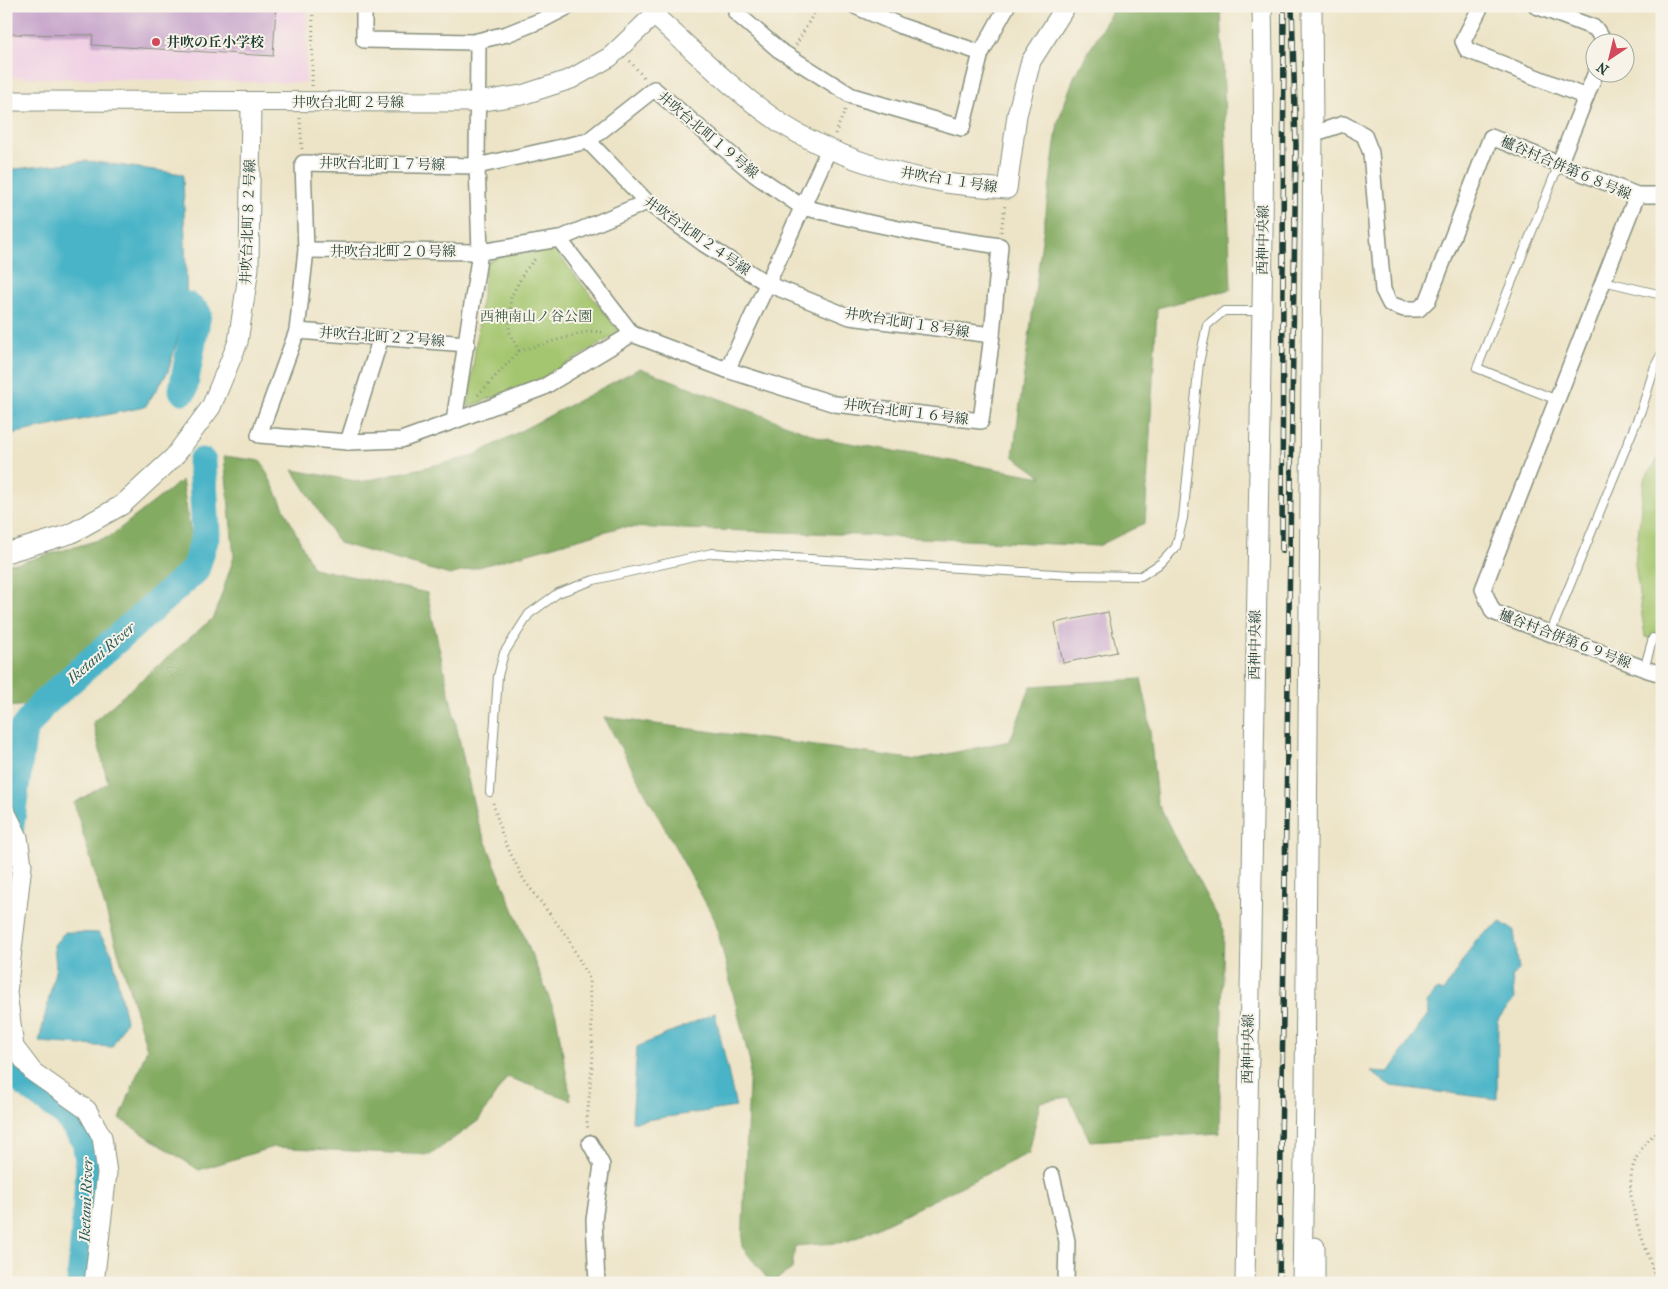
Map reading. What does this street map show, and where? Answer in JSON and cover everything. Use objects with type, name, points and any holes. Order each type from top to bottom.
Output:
[{"type":"street","points":[[364,6],[364,40],[478,41],[507,34],[542,20],[569,6]]},
{"type":"street","points":[[740,6],[736,13],[779,50],[852,96],[962,128],[981,53],[1007,6]]},
{"type":"street","points":[[855,6],[902,26],[981,53]]},
{"type":"street","name":"井吹台１１号線","points":[[657,11],[732,86],[782,124],[829,149],[900,173],[947,183],[1007,189],[1017,114],[1031,61],[1066,6]]},
{"type":"street","name":"西神中央線","points":[[1245,1283],[1262,311],[1264,100],[1262,6]]},
{"type":"street","points":[[1302,1283],[1307,919],[1313,134],[1312,6]]},
{"type":"street","points":[[1481,6],[1463,40],[1467,50],[1586,97]]},
{"type":"street","points":[[1536,6],[1595,28],[1598,32]]},
{"type":"street","name":"井吹台北町２号線","points":[[6,101],[477,102],[522,95],[572,79],[610,57],[657,11]]},
{"type":"street","points":[[454,421],[480,252],[477,166],[478,41]]},
{"type":"street","points":[[1559,164],[1592,82]]},
{"type":"street","name":"井吹台北町１９号線","points":[[477,166],[588,141],[654,90],[754,174],[802,206]]},
{"type":"street","name":"井吹台北町８２号線","points":[[6,553],[70,534],[122,505],[174,457],[211,408],[238,342],[249,268],[251,102]]},
{"type":"street","name":"櫨谷村合併第６８号線","points":[[1313,134],[1343,124],[1364,135],[1371,153],[1383,290],[1390,304],[1404,309],[1419,309],[1428,300],[1491,137],[1637,195],[1483,589]]},
{"type":"street","name":"井吹台北町２４号線","points":[[588,141],[646,202],[704,244],[768,284]]},
{"type":"street","points":[[559,239],[632,334],[727,370],[829,149]]},
{"type":"street","name":"井吹台北町１７号線","points":[[477,166],[303,163],[306,250],[297,331],[259,435],[348,442],[401,440],[542,388],[632,334]]},
{"type":"street","points":[[1637,195],[1662,195]]},
{"type":"street","name":"井吹台北町２０号線","points":[[306,250],[480,252],[559,239],[646,202]]},
{"type":"street","points":[[802,206],[933,236],[1000,246]]},
{"type":"street","name":"井吹台北町１６号線","points":[[727,370],[836,404],[981,421],[992,335],[1000,246]]},
{"type":"street","name":"井吹台北町１８号線","points":[[768,284],[850,317],[992,335]]},
{"type":"street","name":"井吹台北町２２号線","points":[[297,331],[467,344]]},
{"type":"street","points":[[348,442],[381,337]]},
{"type":"street","name":"櫨谷村合併第６９号線","points":[[1483,589],[1494,612],[1662,674]]},
{"type":"street","points":[[6,813],[18,837],[22,865],[7,992],[14,1047],[32,1072],[87,1110],[102,1137],[107,1173],[94,1283]]},
{"type":"street","points":[[1307,919],[1312,1010],[1315,1283]]},
{"type":"street","points":[[1234,1283],[1250,920]]},
{"type":"street","points":[[590,1143],[602,1165],[594,1220],[597,1283]]},
{"type":"street","points":[[1052,1176],[1067,1241],[1066,1283]]},
{"type":"lane","points":[[1557,400],[1477,368],[1559,164]]},
{"type":"lane","points":[[1604,281],[1662,295]]},
{"type":"lane","points":[[490,792],[498,676],[504,653],[530,614],[558,593],[585,583],[712,553],[1072,575],[1141,576],[1161,563],[1176,546],[1183,518],[1199,363],[1207,325],[1224,311],[1262,311]]},
{"type":"lane","points":[[1550,634],[1642,408],[1662,353]]},
{"type":"lane","points":[[1644,668],[1653,640],[1662,644]]},
{"type":"path","points":[[303,163],[305,102],[313,6]]},
{"type":"path","points":[[790,56],[818,6]]},
{"type":"path","points":[[619,48],[654,90]]},
{"type":"path","points":[[829,149],[852,96]]},
{"type":"path","points":[[1000,246],[1007,189]]},
{"type":"path","points":[[519,351],[509,331],[511,296],[524,272],[539,253],[559,239]]},
{"type":"path","points":[[474,400],[519,351],[589,331],[632,334]]},
{"type":"path","points":[[490,792],[503,838],[524,880],[568,938],[589,979],[593,1054],[587,1121],[590,1143]]},
{"type":"path","points":[[1656,1283],[1634,1214],[1630,1175],[1638,1154],[1649,1138],[1661,1130]]},
{"type":"shaded area","name":"井吹の丘小学校","points":[[6,6],[307,6],[306,83],[6,77]]},
{"type":"green space","points":[[1115,6],[1221,6],[1231,289],[1157,308],[1145,523],[1098,546],[811,533],[621,527],[450,575],[339,543],[293,470],[361,482],[471,457],[640,368],[821,438],[1042,477],[1013,456],[1058,122],[1074,77]]},
{"type":"green space","name":"西神南山ノ谷公園","points":[[554,249],[620,332],[541,379],[468,407],[486,264],[497,256]]},
{"type":"green space","points":[[1662,453],[1662,640],[1645,637],[1635,564],[1644,480]]},
{"type":"green space","points":[[224,456],[261,461],[313,568],[427,593],[477,820],[556,1015],[571,1100],[507,1077],[478,1121],[430,1155],[273,1147],[199,1170],[120,1119],[147,1049],[74,803],[108,783],[93,722],[214,617],[234,557]]},
{"type":"green space","points":[[182,480],[193,548],[173,579],[30,705],[6,707],[6,564],[19,563],[109,537]]},
{"type":"green space","points":[[1141,679],[1148,711],[1157,802],[1224,930],[1219,1133],[1090,1141],[1069,1097],[1040,1102],[1029,1153],[848,1242],[795,1246],[792,1269],[771,1283],[742,1247],[750,1062],[715,920],[604,717],[918,760],[1010,741],[1031,686]]},
{"type":"water","points":[[87,161],[183,174],[187,306],[168,372],[145,407],[6,435],[6,170]]},
{"type":"water","points":[[1501,922],[1514,931],[1519,970],[1512,976],[1514,1000],[1498,1019],[1497,1099],[1391,1086],[1371,1072],[1388,1073],[1428,1014],[1426,1003],[1437,990],[1443,992],[1476,940]]},
{"type":"water","points":[[65,932],[99,933],[112,953],[126,1021],[112,1047],[39,1042],[56,967],[54,945]]},
{"type":"water","points":[[715,1013],[736,1107],[632,1122],[637,1047]]},
{"type":"building","points":[[8,6],[276,6],[273,56],[92,45],[93,35],[8,34]]},
{"type":"building","points":[[1108,612],[1117,652],[1063,663],[1055,623]]},
{"type":"waterway","name":"Iketani River","points":[[183,390],[197,314],[187,306]]},
{"type":"waterway","name":"Iketani River","points":[[6,854],[23,730],[43,704],[195,570],[206,534],[202,462]]},
{"type":"waterway","name":"Iketani River","points":[[6,1061],[20,1079],[66,1114],[86,1140],[90,1167],[81,1283]]},
{"type":"railway","points":[[1282,551],[1284,6]]},
{"type":"railway","points":[[1279,1283],[1296,146],[1292,6]]},
{"type":"place","name":"井吹の丘小学校","points":[[156,42]]}]
